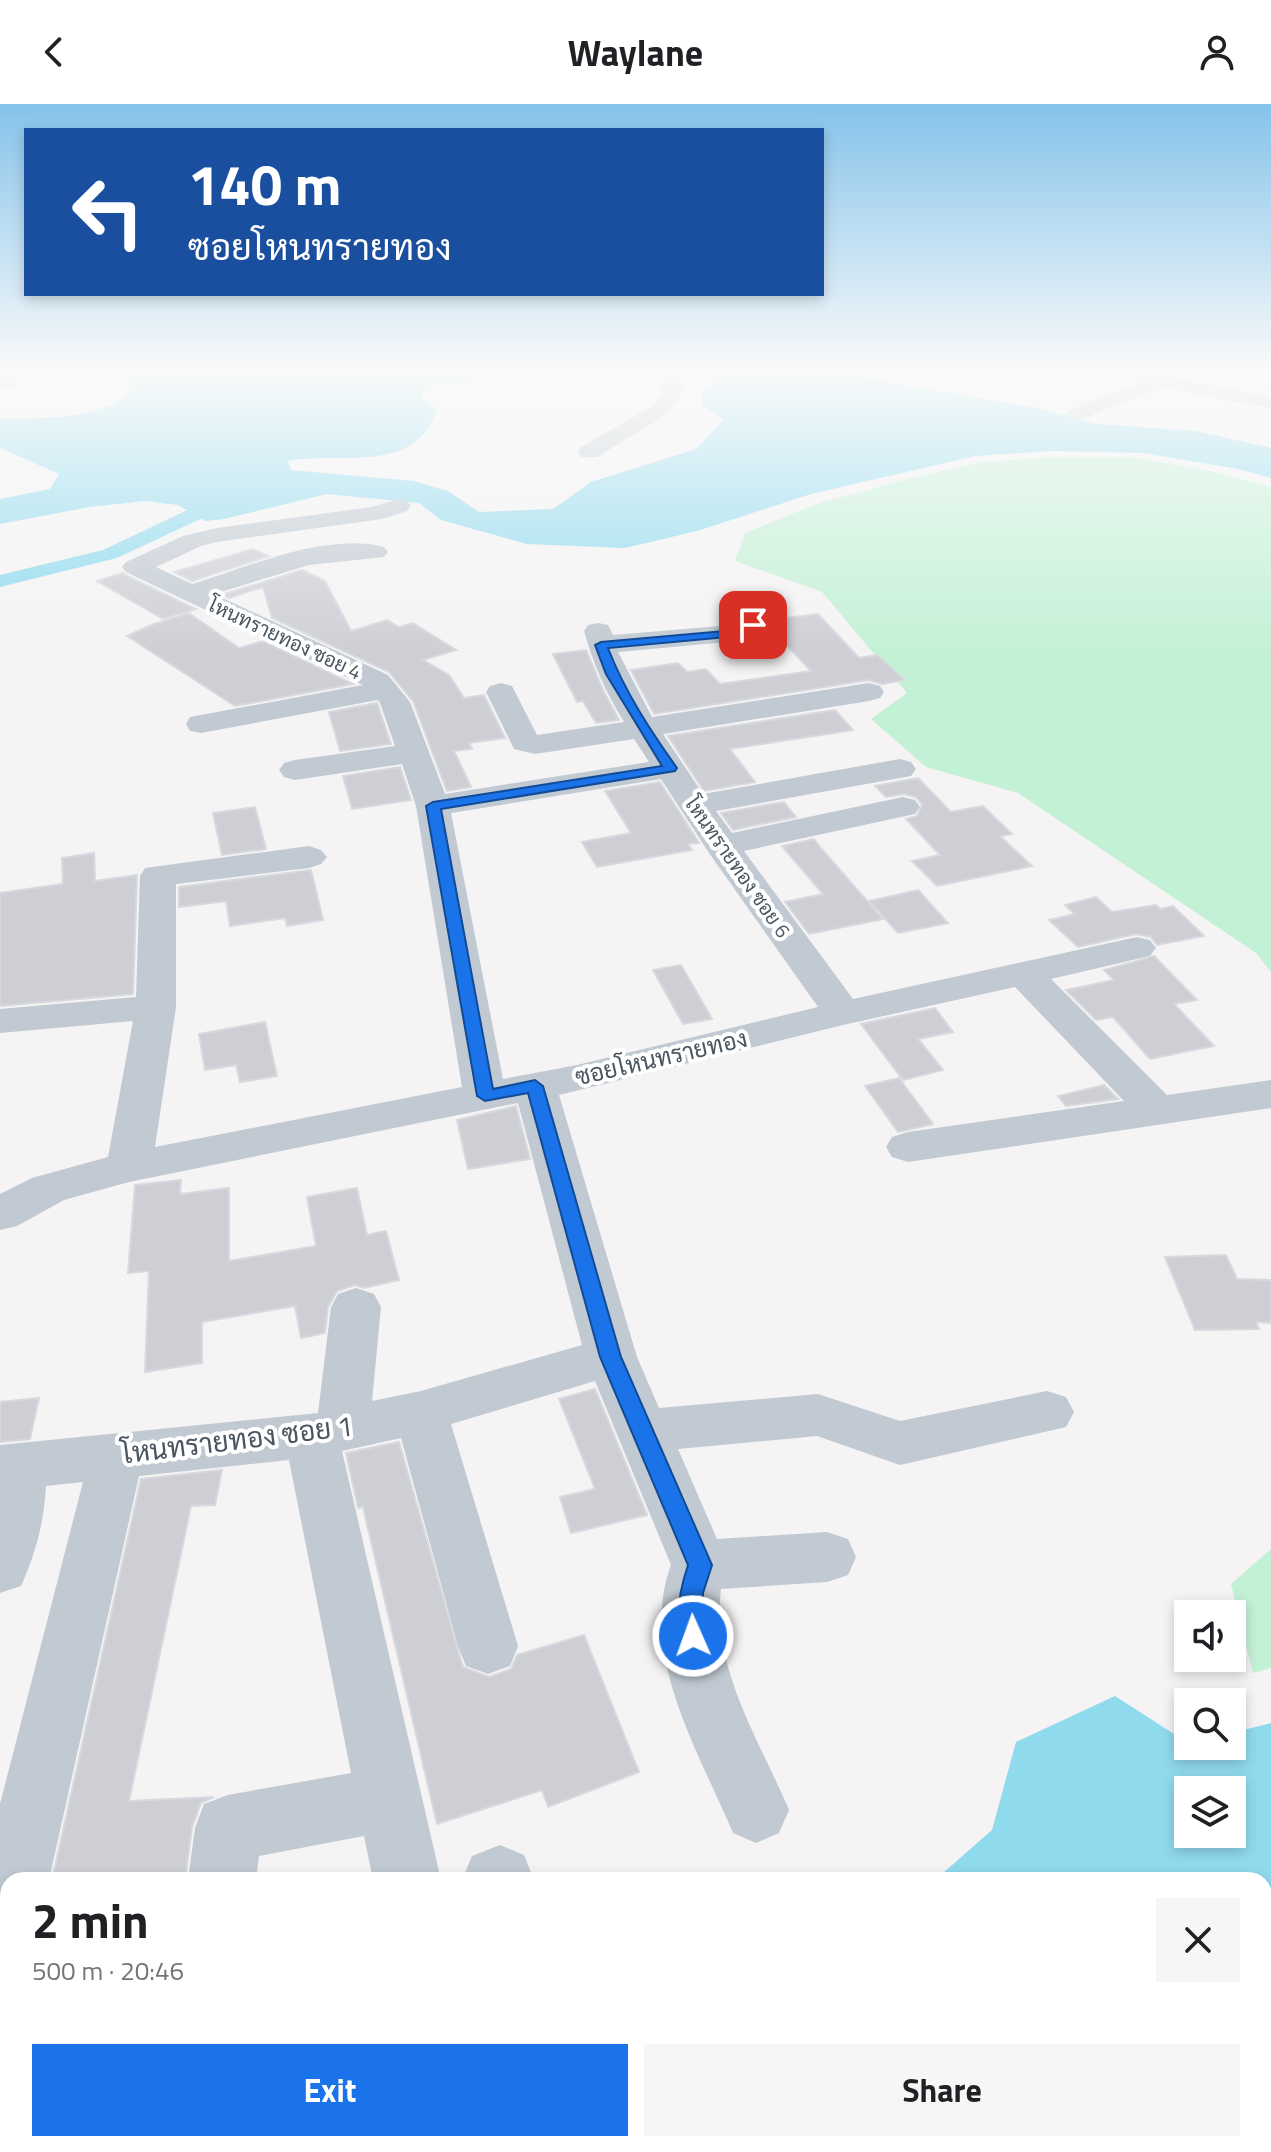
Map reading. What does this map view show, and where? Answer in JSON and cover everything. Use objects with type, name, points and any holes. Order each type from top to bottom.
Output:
[{"type":"street","name":"โหนทรายทอง ซอย 4","points":[[399,506],[374,514],[217,535],[192,541],[135,567],[373,682],[395,702],[433,806],[510,1091],[611,1357],[700,1565]]},
{"type":"street","points":[[190,593],[330,553],[375,552]]},
{"type":"street","name":"โหนทรายทอง ซอย 6","points":[[745,613],[753,625],[738,633],[600,638],[612,674],[643,729],[721,846],[843,1013]]},
{"type":"street","points":[[240,692],[373,682]]},
{"type":"street","points":[[201,724],[373,682]]},
{"type":"street","points":[[501,692],[529,745],[869,692]]},
{"type":"street","points":[[295,770],[413,753]]},
{"type":"street","points":[[433,806],[670,768]]},
{"type":"street","points":[[695,805],[900,769]]},
{"type":"street","points":[[721,846],[903,807]]},
{"type":"street","points":[[129,1167],[156,1007],[158,876],[309,857]]},
{"type":"street","name":"ซอยโหนทรายทอง","points":[[0,1214],[48,1189],[129,1167],[510,1091],[1137,948]]},
{"type":"street","points":[[1024,973],[1157,1110]]},
{"type":"street","points":[[0,1021],[156,1007]]},
{"type":"street","points":[[908,1147],[1271,1094]]},
{"type":"street","points":[[356,1307],[327,1432],[405,1872]]},
{"type":"street","name":"โหนทรายทอง ซอย 1","points":[[10,1467],[327,1432],[421,1412],[611,1357]]},
{"type":"street","points":[[421,1412],[488,1646]]},
{"type":"street","points":[[643,1431],[818,1415],[900,1443],[1047,1412]]},
{"type":"street","points":[[17,1872],[117,1454]]},
{"type":"street","points":[[0,1568],[16,1520],[10,1467]]},
{"type":"street","points":[[756,1810],[701,1682],[693,1636],[691,1593],[700,1565],[827,1557]]},
{"type":"street","points":[[223,1872],[228,1828],[390,1799]]},
{"type":"green space","points":[[967,466],[1178,466],[1271,487],[1271,972],[1256,953],[1018,793],[926,767],[871,719],[907,693],[822,592],[735,561],[745,533],[819,503]]},
{"type":"green space","points":[[1271,1549],[1271,1668],[1253,1673],[1246,1645],[1246,1600],[1235,1600],[1231,1584]]},
{"type":"water","points":[[40,466],[290,466],[291,470],[414,481],[448,491],[479,512],[553,509],[591,482],[643,466],[934,466],[811,494],[697,531],[625,548],[527,544],[441,520],[419,503],[327,494],[205,521],[178,505],[145,501],[90,507],[0,524],[0,499],[50,489],[59,474]]},
{"type":"water","points":[[1218,466],[1271,466],[1271,478]]},
{"type":"water","points":[[1115,1696],[1174,1734],[1174,1760],[1246,1760],[1246,1729],[1271,1723],[1271,1872],[944,1872],[992,1830],[1016,1742]]},
{"type":"building","points":[[253,549],[269,556],[192,581],[174,572]]},
{"type":"building","points":[[302,570],[325,581],[351,631],[387,620],[399,627],[413,623],[456,650],[423,660],[449,675],[464,698],[484,695],[505,738],[469,743],[472,749],[454,751],[471,787],[447,791],[413,701],[389,672],[272,618],[263,587],[229,598],[222,595]]},
{"type":"building","points":[[123,573],[196,609],[163,619],[97,581]]},
{"type":"building","points":[[189,613],[239,648],[263,641],[353,684],[235,706],[127,636]]},
{"type":"building","points":[[818,614],[859,658],[877,655],[905,680],[882,684],[869,680],[654,714],[631,670],[678,663],[687,672],[706,669],[720,684],[811,671],[769,627],[767,620]]},
{"type":"building","points":[[586,650],[619,720],[596,723],[583,701],[577,702],[553,654]]},
{"type":"building","points":[[377,703],[391,744],[340,751],[329,712]]},
{"type":"building","points":[[835,710],[853,730],[730,749],[755,782],[704,791],[668,736]]},
{"type":"building","points":[[400,767],[411,800],[352,809],[343,776]]},
{"type":"building","points":[[918,778],[951,812],[983,806],[1012,834],[1000,836],[1032,866],[937,886],[912,861],[940,855],[906,819],[917,816],[922,805],[916,797],[904,794],[886,797],[875,786]]},
{"type":"building","points":[[660,782],[699,843],[688,844],[692,850],[597,867],[582,842],[631,833],[605,791]]},
{"type":"building","points":[[784,802],[796,817],[733,830],[721,813]]},
{"type":"building","points":[[255,807],[266,849],[222,855],[213,813]]},
{"type":"building","points":[[814,839],[883,919],[809,934],[785,902],[823,894],[782,846]]},
{"type":"building","points":[[94,853],[95,881],[137,875],[133,994],[0,1006],[0,893],[63,884],[62,858]]},
{"type":"building","points":[[311,870],[323,920],[287,926],[285,918],[230,926],[226,901],[179,907],[179,887]]},
{"type":"building","points":[[918,890],[948,923],[898,933],[869,901]]},
{"type":"building","points":[[1096,897],[1112,912],[1156,905],[1160,909],[1173,906],[1204,936],[1157,945],[1151,937],[1136,934],[1078,947],[1049,920],[1075,914],[1065,905]]},
{"type":"building","points":[[1154,956],[1197,1000],[1174,1004],[1214,1046],[1150,1059],[1113,1017],[1096,1020],[1066,990],[1114,980],[1104,970]]},
{"type":"building","points":[[681,965],[712,1019],[683,1024],[653,970]]},
{"type":"building","points":[[935,1008],[953,1032],[918,1039],[943,1070],[903,1080],[861,1024]]},
{"type":"building","points":[[265,1022],[277,1076],[240,1082],[236,1065],[205,1070],[199,1034]]},
{"type":"building","points":[[899,1078],[933,1124],[898,1132],[865,1086]]},
{"type":"building","points":[[1104,1085],[1118,1099],[1066,1106],[1058,1096]]},
{"type":"building","points":[[516,1106],[530,1159],[468,1169],[457,1120]]},
{"type":"building","points":[[181,1180],[180,1194],[229,1188],[229,1261],[316,1246],[307,1197],[357,1188],[367,1235],[386,1231],[399,1280],[364,1288],[355,1285],[337,1291],[328,1307],[325,1333],[301,1338],[295,1306],[202,1322],[202,1363],[145,1372],[149,1271],[128,1273],[135,1185]]},
{"type":"building","points":[[1226,1255],[1237,1279],[1271,1280],[1271,1323],[1256,1322],[1259,1329],[1195,1330],[1165,1257]]},
{"type":"building","points":[[595,1389],[647,1515],[571,1533],[560,1497],[595,1489],[559,1399]]},
{"type":"building","points":[[39,1398],[30,1439],[0,1442],[0,1402]]},
{"type":"building","points":[[399,1442],[463,1667],[489,1677],[511,1669],[517,1655],[584,1635],[639,1772],[548,1807],[542,1790],[437,1824],[363,1507],[358,1508],[346,1453]]},
{"type":"building","points":[[222,1470],[215,1505],[191,1506],[129,1801],[214,1797],[201,1803],[192,1827],[186,1872],[54,1872],[141,1479]]},
{"type":"waterway","points":[[0,581],[110,554],[207,509],[234,493]]},
{"type":"route","points":[[693,1636],[691,1593],[700,1565],[611,1357],[535,1086],[485,1096],[433,806],[670,768],[643,729],[612,674],[601,645],[738,633],[753,625]]}]
